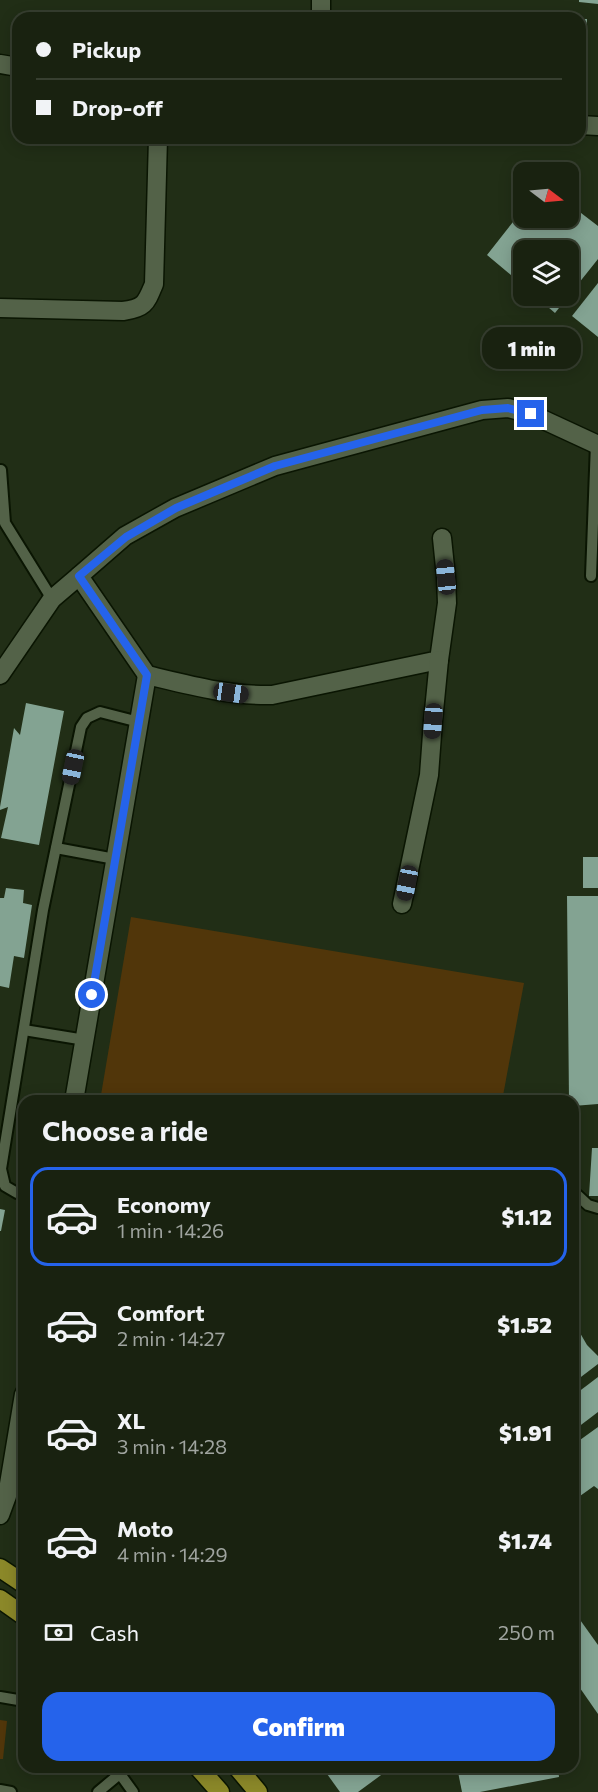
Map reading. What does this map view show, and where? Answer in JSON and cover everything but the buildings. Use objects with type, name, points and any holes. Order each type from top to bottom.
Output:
[{"type":"main road","points":[[0,1568],[18,1580]]},
{"type":"main road","points":[[0,1599],[18,1612]]},
{"type":"main road","points":[[203,1773],[220,1792]]},
{"type":"main road","points":[[242,1773],[258,1792]]},
{"type":"street","points":[[0,308],[123,310],[138,309],[147,302],[154,284],[158,144]]},
{"type":"street","points":[[0,675],[52,599],[126,537],[176,508],[275,466],[482,410],[508,408],[531,414],[597,445]]},
{"type":"street","points":[[402,904],[429,775],[447,603],[442,538]]},
{"type":"street","points":[[79,576],[147,675],[213,691],[248,696],[272,695],[440,660]]},
{"type":"street","points":[[75,1095],[147,675]]},
{"type":"street","points":[[0,1515],[7,1496],[18,1432]]},
{"type":"lane","points":[[591,576],[597,445]]},
{"type":"lane","points":[[1,470],[5,523],[52,599]]},
{"type":"lane","points":[[18,1193],[5,1186],[1,1169],[43,910],[81,727],[87,718],[100,712],[139,722]]},
{"type":"lane","points":[[56,848],[115,859]]},
{"type":"lane","points":[[24,1030],[85,1040]]},
{"type":"lane","points":[[579,1197],[588,1205],[598,1208]]},
{"type":"lane","points":[[0,1697],[18,1700]]},
{"type":"lane","points":[[98,1792],[117,1773]]},
{"type":"lane","points":[[123,1773],[133,1792]]},
{"type":"lane","points":[[0,1790],[11,1792]]},
{"type":"shaded area","points":[[131,917],[524,983],[503,1095],[101,1095]]},
{"type":"shaded area","points":[[0,1720],[7,1721],[3,1759],[0,1759]]},
{"type":"route","points":[[92,995],[147,675],[79,576],[126,537],[176,508],[275,466],[482,410],[508,408],[531,414]]}]
